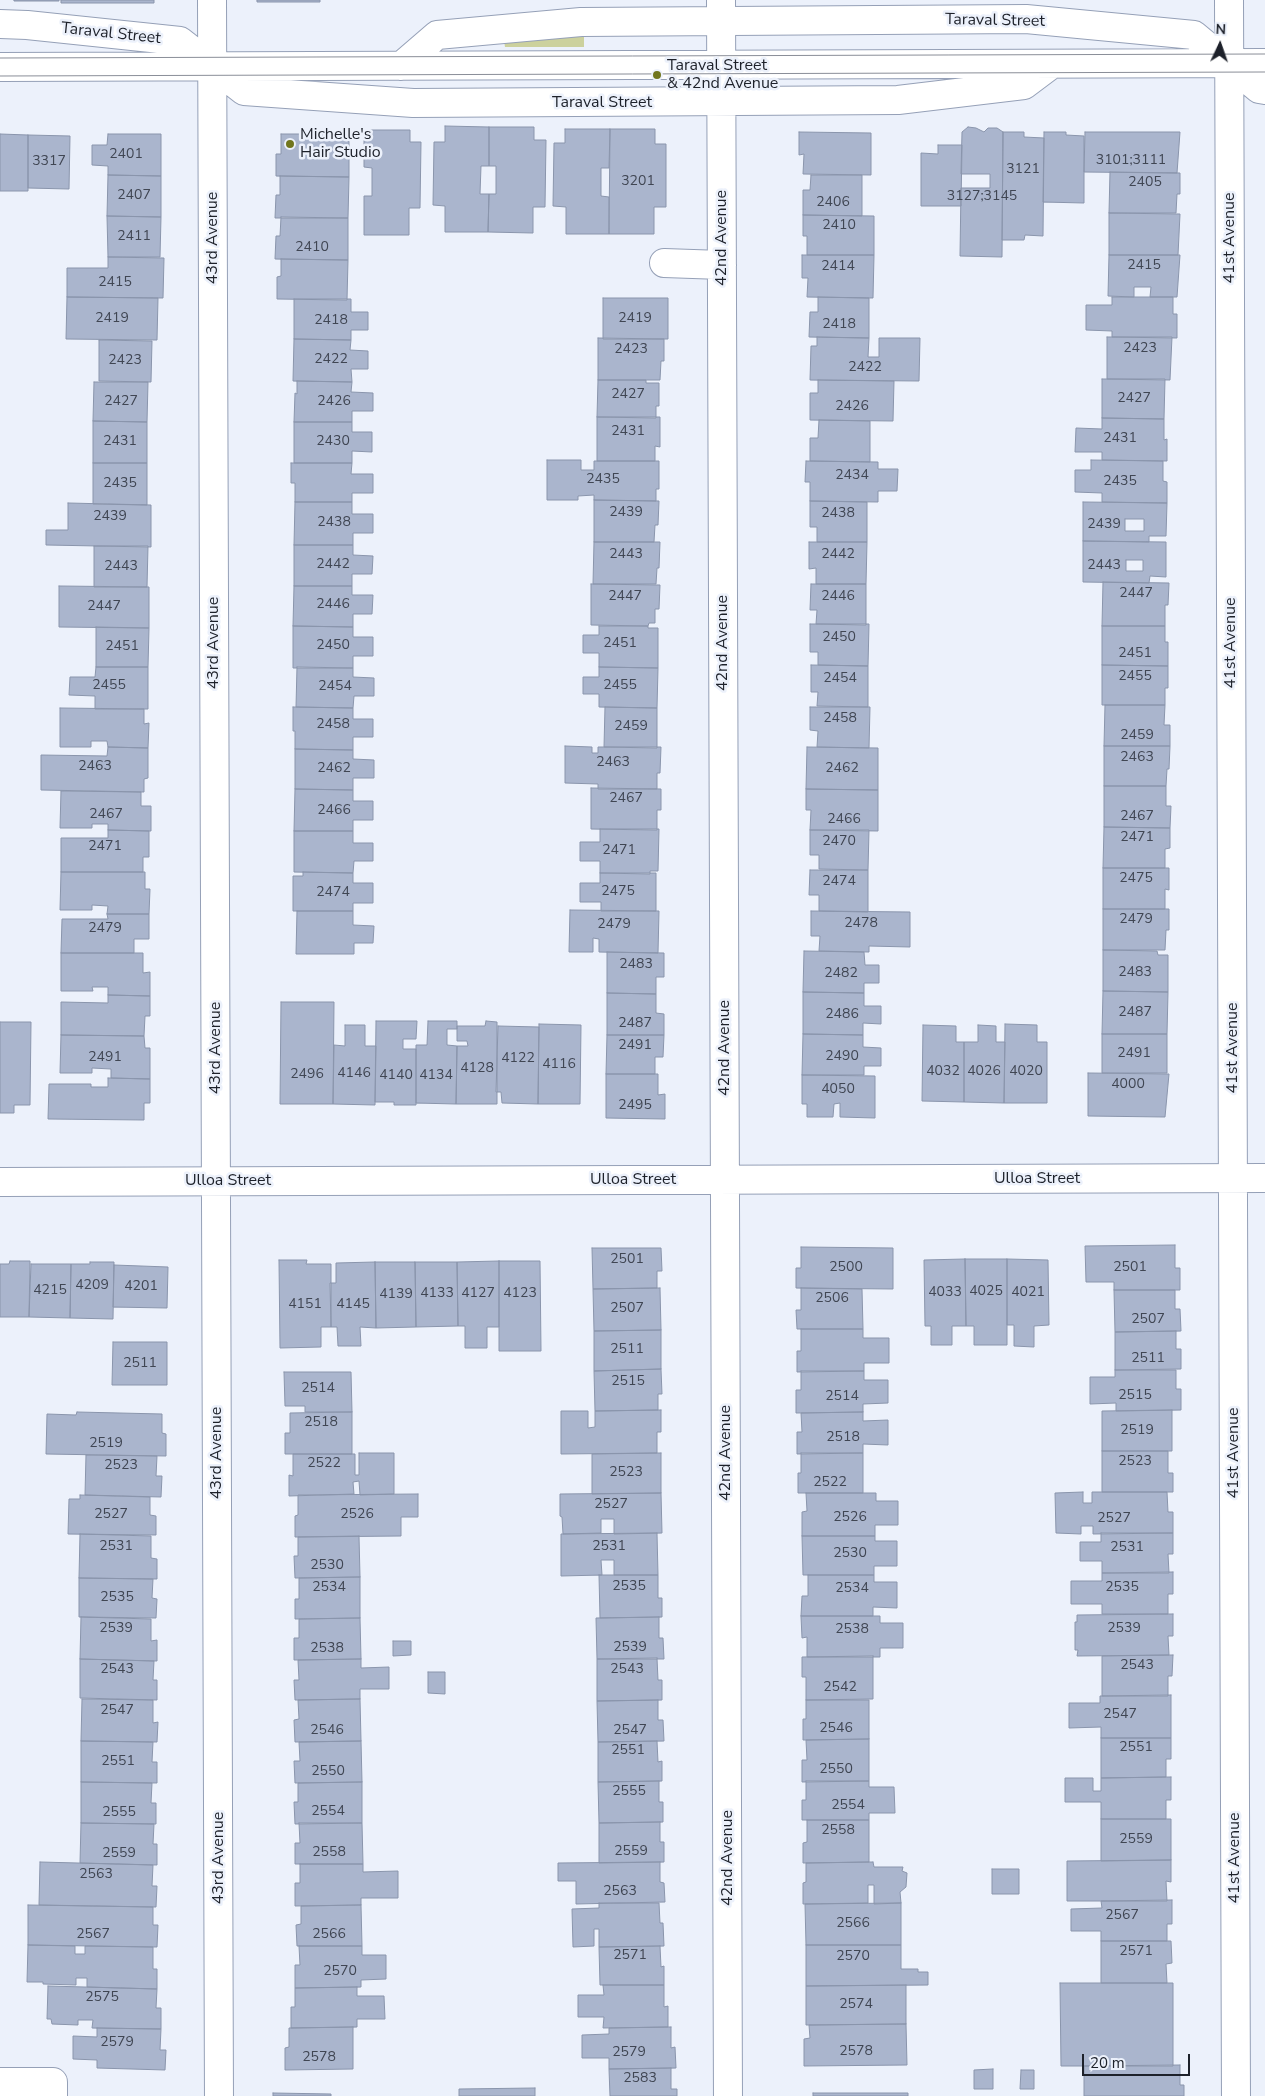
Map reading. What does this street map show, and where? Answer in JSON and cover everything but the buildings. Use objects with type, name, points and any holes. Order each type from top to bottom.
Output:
[{"type":"street","name":"43rd Avenue","points":[[212,0],[219,2096]]},
{"type":"street","name":"41st Avenue","points":[[1229,0],[1236,2096]]},
{"type":"street","name":"Taraval Street","points":[[401,66],[437,36],[721,11],[1026,19],[1194,35],[1260,89],[1265,90]]},
{"type":"street","name":"42nd Avenue","points":[[721,11],[728,2096]]},
{"type":"street","name":"Taraval Street","points":[[0,24],[27,25],[180,41],[244,91],[413,104],[898,100],[1024,85],[1052,64]]},
{"type":"street","name":"Taraval Street","points":[[0,67],[1265,63]]},
{"type":"street","points":[[664,263],[722,265]]},
{"type":"street","name":"Ulloa Street","points":[[0,1182],[1265,1178]]},
{"type":"street","points":[[0,2082],[53,2082],[53,2096]]},
{"type":"green space","points":[[584,31],[584,47],[505,47],[504,41]]},
{"type":"tram line","points":[[0,58],[1265,54]]},
{"type":"tram line","points":[[0,76],[1265,72]]},
{"type":"place","name":"Taraval Street & 42nd Avenue","points":[[657,75]]},
{"type":"place","name":"Michelle's Hair Studio","points":[[290,144]]}]
